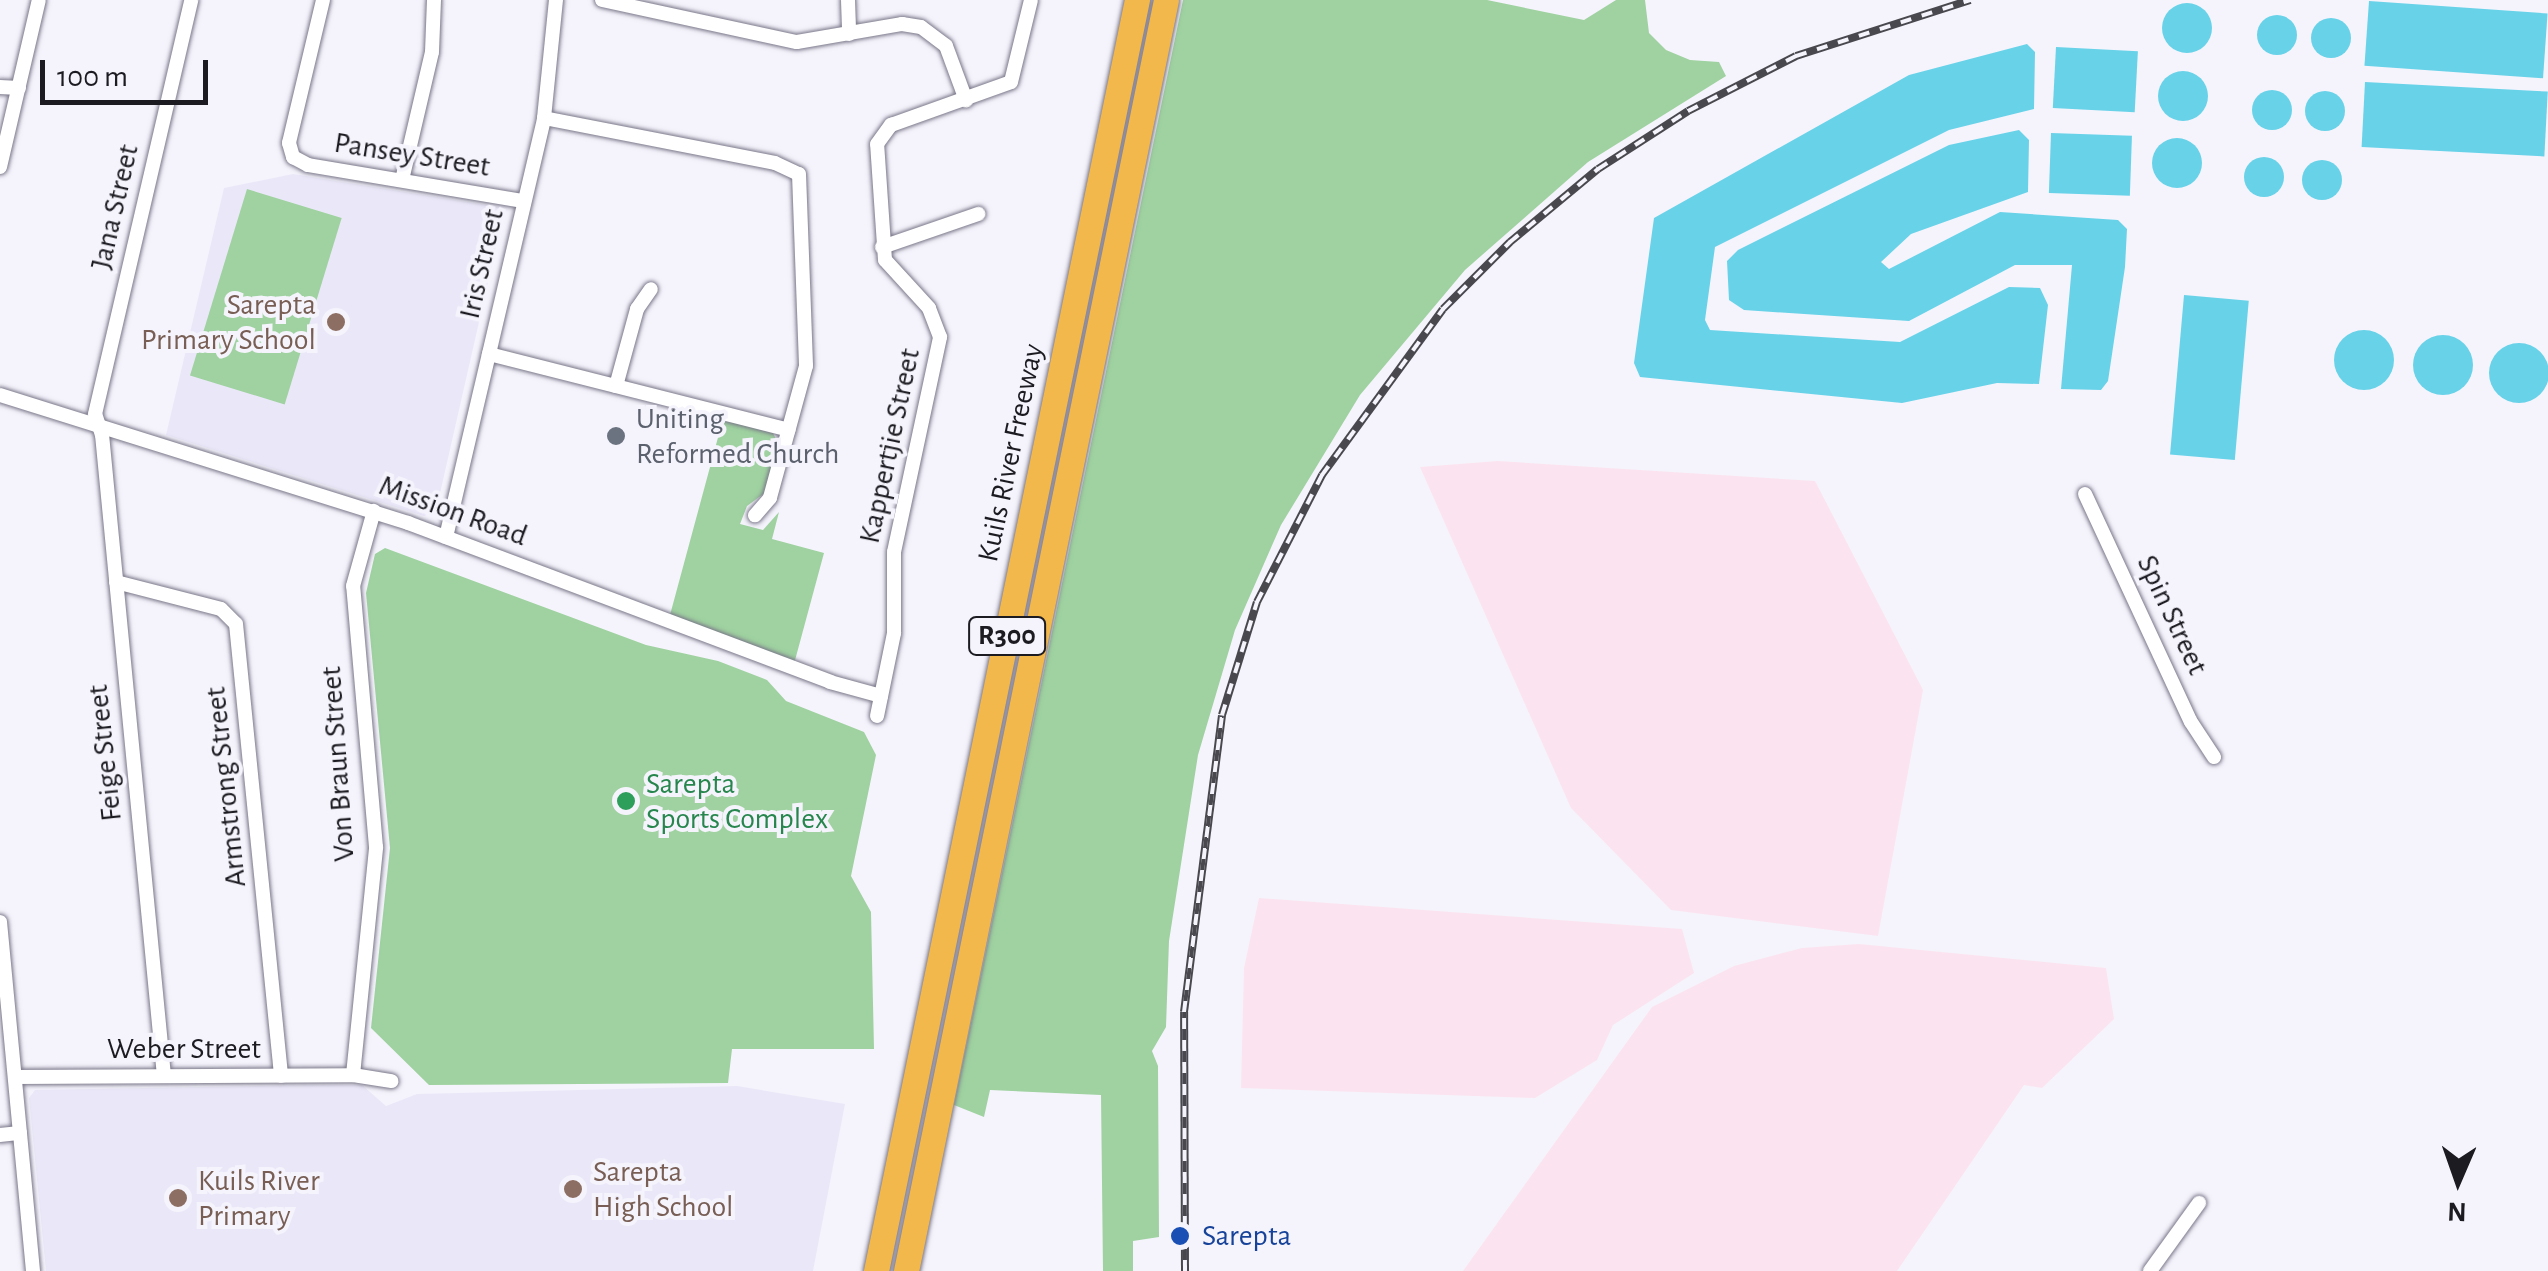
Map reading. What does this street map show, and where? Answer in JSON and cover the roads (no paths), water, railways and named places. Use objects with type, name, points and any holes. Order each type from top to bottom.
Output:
[{"type":"highway","name":"Kuils River Freeway","points":[[876,1271],[1138,0]]},
{"type":"highway","name":"Kuils River Freeway","points":[[906,1271],[1166,0]]},
{"type":"street","points":[[0,167],[39,0]]},
{"type":"street","name":"Jana Street","points":[[99,426],[95,414],[191,0]]},
{"type":"street","name":"Pansey Street","points":[[322,0],[289,143],[293,157],[304,164],[524,201]]},
{"type":"street","points":[[402,180],[432,52],[434,0]]},
{"type":"street","name":"Iris Street","points":[[446,537],[544,118],[556,0]]},
{"type":"street","points":[[602,0],[665,7],[797,42],[902,24],[936,34],[966,100]]},
{"type":"street","points":[[848,0],[849,34]]},
{"type":"street","points":[[978,214],[882,247],[880,135],[1014,78],[1031,0]]},
{"type":"street","points":[[0,87],[18,88]]},
{"type":"street","points":[[544,118],[775,163],[799,174],[807,358],[770,498],[755,515]]},
{"type":"street","name":"Kappertjie Street","points":[[876,716],[894,633],[894,552],[940,338],[929,308],[892,273],[882,247]]},
{"type":"street","points":[[616,386],[637,309],[650,289]]},
{"type":"street","points":[[489,354],[789,430]]},
{"type":"street","name":"Mission Road","points":[[0,395],[374,511],[830,682],[881,696]]},
{"type":"street","name":"Feige Street","points":[[99,426],[164,1076]]},
{"type":"street","name":"Spin Street","points":[[2084,494],[2191,722],[2214,757]]},
{"type":"street","name":"Von Braun Street","points":[[353,1075],[376,846],[353,586],[374,511]]},
{"type":"street","name":"Armstrong Street","points":[[116,582],[221,609],[236,624],[282,1076]]},
{"type":"street","points":[[0,922],[5,1031],[15,1077],[33,1271]]},
{"type":"street","name":"Weber Street","points":[[15,1077],[353,1075],[392,1082]]},
{"type":"street","points":[[0,1134],[20,1133]]},
{"type":"street","points":[[2150,1271],[2199,1203]]},
{"type":"water","points":[[2369,1],[2548,13],[2543,78],[2364,66]]},
{"type":"water","points":[[2187,3],[2205,10],[2212,28],[2205,46],[2187,53],[2169,46],[2162,28],[2169,10]]},
{"type":"water","points":[[2277,15],[2291,21],[2297,35],[2291,49],[2277,55],[2263,49],[2257,35],[2263,21]]},
{"type":"water","points":[[2331,18],[2345,24],[2351,38],[2345,52],[2331,58],[2317,52],[2311,38],[2317,24]]},
{"type":"water","points":[[2027,44],[2035,52],[2034,109],[1949,130],[1715,247],[1705,320],[1710,330],[1900,342],[2009,287],[2040,288],[2048,305],[2039,384],[1997,383],[1902,403],[1640,377],[1634,363],[1654,218],[1909,75]]},
{"type":"water","points":[[2056,47],[2138,51],[2135,112],[2053,108]]},
{"type":"water","points":[[2183,71],[2201,78],[2208,96],[2201,114],[2183,121],[2165,114],[2158,96],[2165,78]]},
{"type":"water","points":[[2365,82],[2548,92],[2544,156],[2362,147]]},
{"type":"water","points":[[2272,90],[2286,96],[2292,110],[2286,124],[2272,130],[2258,124],[2252,110],[2258,96]]},
{"type":"water","points":[[2325,91],[2339,97],[2345,111],[2339,125],[2325,131],[2311,125],[2305,111],[2311,97]]},
{"type":"water","points":[[2019,130],[2029,140],[2028,192],[1911,234],[1881,262],[1889,269],[2000,212],[2118,220],[2127,229],[2125,267],[2108,381],[2101,390],[2061,389],[2072,265],[2015,265],[1909,321],[1744,310],[1729,300],[1727,261],[1738,250],[1949,145]]},
{"type":"water","points":[[2051,133],[2132,136],[2130,196],[2049,193]]},
{"type":"water","points":[[2177,138],[2195,145],[2202,163],[2195,181],[2177,188],[2159,181],[2152,163],[2159,145]]},
{"type":"water","points":[[2264,157],[2278,163],[2284,177],[2278,191],[2264,197],[2250,191],[2244,177],[2250,163]]},
{"type":"water","points":[[2322,160],[2336,166],[2342,180],[2336,194],[2322,200],[2308,194],[2302,180],[2308,166]]},
{"type":"water","points":[[2184,295],[2249,301],[2235,460],[2170,454]]},
{"type":"water","points":[[2364,330],[2385,339],[2394,360],[2385,381],[2364,390],[2343,381],[2334,360],[2343,339]]},
{"type":"water","points":[[2443,335],[2464,344],[2473,365],[2464,386],[2443,395],[2422,386],[2413,365],[2422,344]]},
{"type":"water","points":[[2519,343],[2540,352],[2549,373],[2540,394],[2519,403],[2498,394],[2489,373],[2498,352]]},
{"type":"railway","points":[[1185,1271],[1184,1012],[1222,715],[1257,602],[1322,475],[1443,309],[1510,242],[1598,169],[1688,111],[1796,56],[1970,0]]},
{"type":"place","name":"Sarepta Primary School","points":[[336,322]]},
{"type":"place","name":"Uniting Reformed Church","points":[[616,436]]},
{"type":"place","name":"Sarepta Sports Complex","points":[[626,801]]},
{"type":"place","name":"Sarepta High School","points":[[573,1189]]},
{"type":"place","name":"Kuils River Primary","points":[[178,1198]]},
{"type":"place","name":"Sarepta","points":[[1180,1236]]}]
